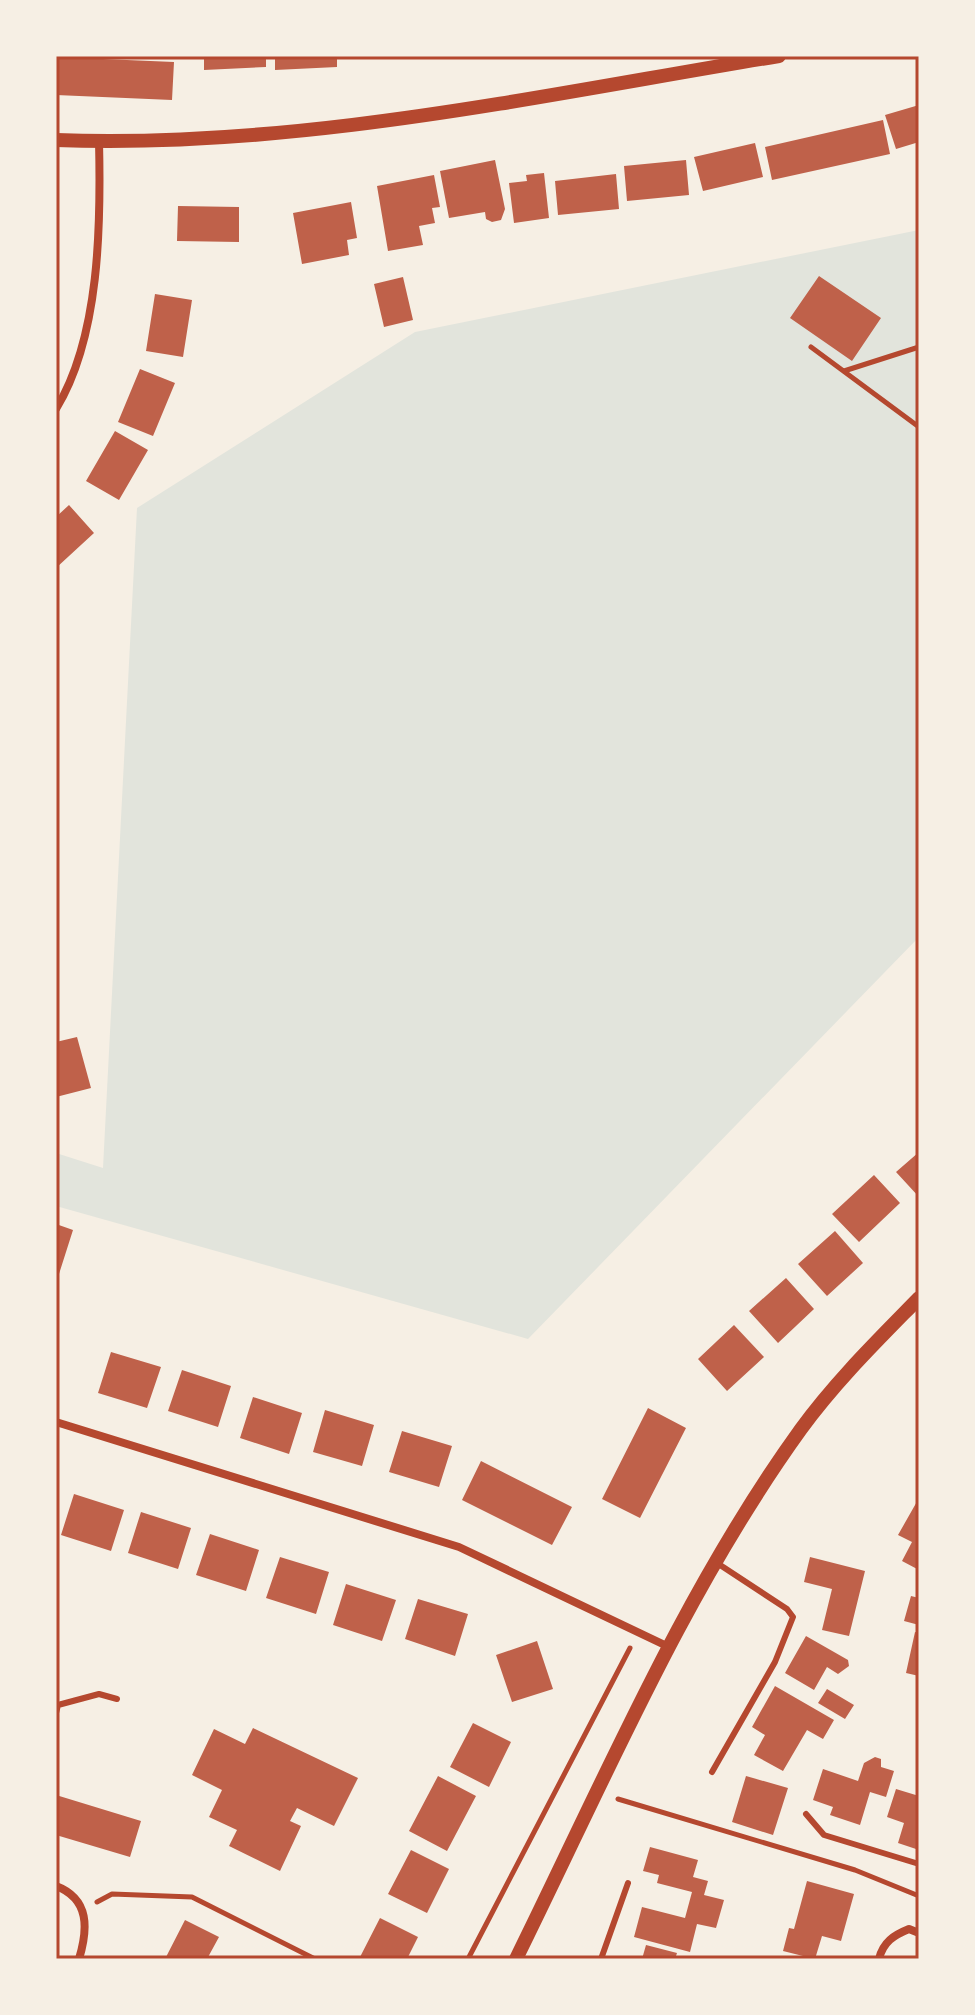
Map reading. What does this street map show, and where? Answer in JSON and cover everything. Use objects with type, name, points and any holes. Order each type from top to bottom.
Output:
[{"type":"street","points":[[56,140],[99,141],[350,126],[779,56]]},
{"type":"street","points":[[56,409],[81,353],[91,296],[100,201],[99,141]]},
{"type":"street","points":[[516,1959],[670,1648],[757,1494],[802,1427],[852,1366],[919,1298]]},
{"type":"street","points":[[56,1422],[459,1547],[670,1648]]},
{"type":"street","points":[[56,1886],[67,1890],[82,1909],[86,1925],[79,1959]]},
{"type":"street","points":[[879,1959],[881,1949],[894,1935],[909,1929],[919,1933]]},
{"type":"lane","points":[[712,1772],[775,1662],[793,1617],[787,1609],[717,1563]]},
{"type":"lane","points":[[57,1707],[99,1694],[117,1699]]},
{"type":"lane","points":[[806,1814],[824,1835],[919,1864]]},
{"type":"lane","points":[[601,1959],[628,1883]]},
{"type":"path","points":[[811,347],[919,427]]},
{"type":"path","points":[[843,371],[919,347]]},
{"type":"path","points":[[468,1959],[639,1632]]},
{"type":"path","points":[[598,1793],[855,1870],[919,1896]]},
{"type":"path","points":[[82,1909],[112,1894],[192,1897],[315,1959]]},
{"type":"shaded area","points":[[919,230],[919,937],[528,1339],[56,1206],[56,1153],[103,1168],[137,508],[415,332]]},
{"type":"building","points":[[204,56],[266,56],[266,67],[204,70]]},
{"type":"building","points":[[275,56],[337,56],[337,67],[275,70]]},
{"type":"building","points":[[56,57],[174,62],[172,100],[56,95]]},
{"type":"building","points":[[919,105],[919,142],[896,149],[885,115]]},
{"type":"building","points":[[883,120],[890,154],[772,180],[765,147]]},
{"type":"building","points":[[755,143],[763,177],[703,191],[694,157]]},
{"type":"building","points":[[495,160],[505,209],[501,220],[492,222],[486,219],[485,212],[449,218],[440,171]]},
{"type":"building","points":[[686,160],[689,195],[627,201],[624,166]]},
{"type":"building","points":[[544,173],[549,218],[514,223],[509,183],[527,181],[526,175]]},
{"type":"building","points":[[616,174],[619,209],[558,215],[555,181]]},
{"type":"building","points":[[434,175],[440,207],[432,208],[435,223],[419,226],[423,245],[388,251],[377,186]]},
{"type":"building","points":[[351,202],[357,238],[347,240],[349,255],[302,264],[293,213]]},
{"type":"building","points":[[178,206],[239,207],[239,242],[177,241]]},
{"type":"building","points":[[819,276],[881,318],[852,361],[790,318]]},
{"type":"building","points":[[403,277],[413,320],[384,327],[374,284]]},
{"type":"building","points":[[155,294],[192,300],[183,357],[146,351]]},
{"type":"building","points":[[140,369],[175,383],[153,436],[118,422]]},
{"type":"building","points":[[115,431],[148,450],[119,500],[86,481]]},
{"type":"building","points":[[69,505],[94,533],[56,568],[56,517]]},
{"type":"building","points":[[77,1037],[91,1088],[56,1097],[56,1042]]},
{"type":"building","points":[[919,1152],[919,1197],[896,1172]]},
{"type":"building","points":[[874,1175],[900,1203],[859,1242],[832,1214]]},
{"type":"building","points":[[56,1224],[73,1230],[59,1274],[56,1273]]},
{"type":"building","points":[[835,1231],[863,1263],[827,1296],[798,1264]]},
{"type":"building","points":[[786,1278],[814,1309],[778,1343],[749,1311]]},
{"type":"building","points":[[734,1325],[764,1357],[727,1391],[698,1359]]},
{"type":"building","points":[[111,1352],[161,1367],[147,1408],[98,1393]]},
{"type":"building","points":[[182,1370],[231,1386],[218,1427],[168,1411]]},
{"type":"building","points":[[253,1397],[302,1413],[289,1454],[240,1438]]},
{"type":"building","points":[[648,1408],[686,1428],[640,1518],[602,1499]]},
{"type":"building","points":[[325,1410],[374,1425],[362,1466],[313,1452]]},
{"type":"building","points":[[402,1431],[452,1446],[439,1487],[389,1472]]},
{"type":"building","points":[[481,1461],[572,1507],[552,1545],[462,1500]]},
{"type":"building","points":[[74,1494],[124,1510],[111,1551],[61,1535]]},
{"type":"building","points":[[919,1498],[919,1570],[902,1561],[912,1542],[898,1535]]},
{"type":"building","points":[[141,1512],[191,1528],[178,1569],[128,1553]]},
{"type":"building","points":[[210,1534],[259,1550],[246,1591],[196,1575]]},
{"type":"building","points":[[280,1557],[329,1572],[316,1614],[266,1598]]},
{"type":"building","points":[[810,1557],[865,1571],[849,1636],[822,1630],[832,1589],[804,1582]]},
{"type":"building","points":[[346,1584],[396,1600],[382,1641],[333,1625]]},
{"type":"building","points":[[911,1596],[919,1598],[919,1625],[904,1621]]},
{"type":"building","points":[[418,1599],[468,1614],[455,1656],[405,1639]]},
{"type":"building","points":[[915,1632],[919,1633],[919,1676],[906,1673]]},
{"type":"building","points":[[806,1636],[848,1660],[849,1666],[838,1674],[827,1667],[814,1690],[785,1673]]},
{"type":"building","points":[[537,1641],[553,1689],[512,1702],[496,1655]]},
{"type":"building","points":[[775,1686],[834,1720],[823,1739],[807,1730],[783,1771],[754,1755],[765,1735],[752,1727]]},
{"type":"building","points":[[827,1689],[854,1705],[845,1719],[818,1703]]},
{"type":"building","points":[[473,1723],[511,1742],[489,1787],[450,1767]]},
{"type":"building","points":[[253,1728],[358,1778],[334,1826],[297,1808],[290,1821],[301,1826],[280,1871],[229,1846],[237,1830],[209,1817],[222,1790],[192,1775],[214,1729],[245,1744]]},
{"type":"building","points":[[875,1757],[881,1759],[881,1767],[894,1771],[886,1797],[870,1792],[860,1825],[830,1815],[833,1807],[813,1800],[823,1769],[858,1781],[864,1763]]},
{"type":"building","points":[[438,1776],[476,1796],[447,1851],[409,1831]]},
{"type":"building","points":[[746,1776],[788,1788],[773,1835],[732,1822]]},
{"type":"building","points":[[896,1789],[919,1796],[919,1850],[898,1843],[904,1823],[887,1817]]},
{"type":"building","points":[[56,1795],[141,1821],[130,1857],[56,1835]]},
{"type":"building","points":[[650,1847],[698,1860],[693,1877],[708,1881],[704,1895],[724,1900],[716,1928],[697,1924],[690,1952],[634,1937],[642,1907],[685,1918],[692,1892],[657,1883],[659,1875],[643,1871]]},
{"type":"building","points":[[411,1850],[449,1869],[427,1913],[388,1894]]},
{"type":"building","points":[[807,1881],[854,1894],[841,1941],[822,1936],[815,1959],[783,1951],[789,1928],[794,1929]]},
{"type":"building","points":[[380,1918],[418,1937],[407,1959],[359,1959]]},
{"type":"building","points":[[185,1920],[219,1937],[207,1959],[165,1959]]},
{"type":"building","points":[[646,1945],[677,1953],[675,1959],[642,1959]]}]
